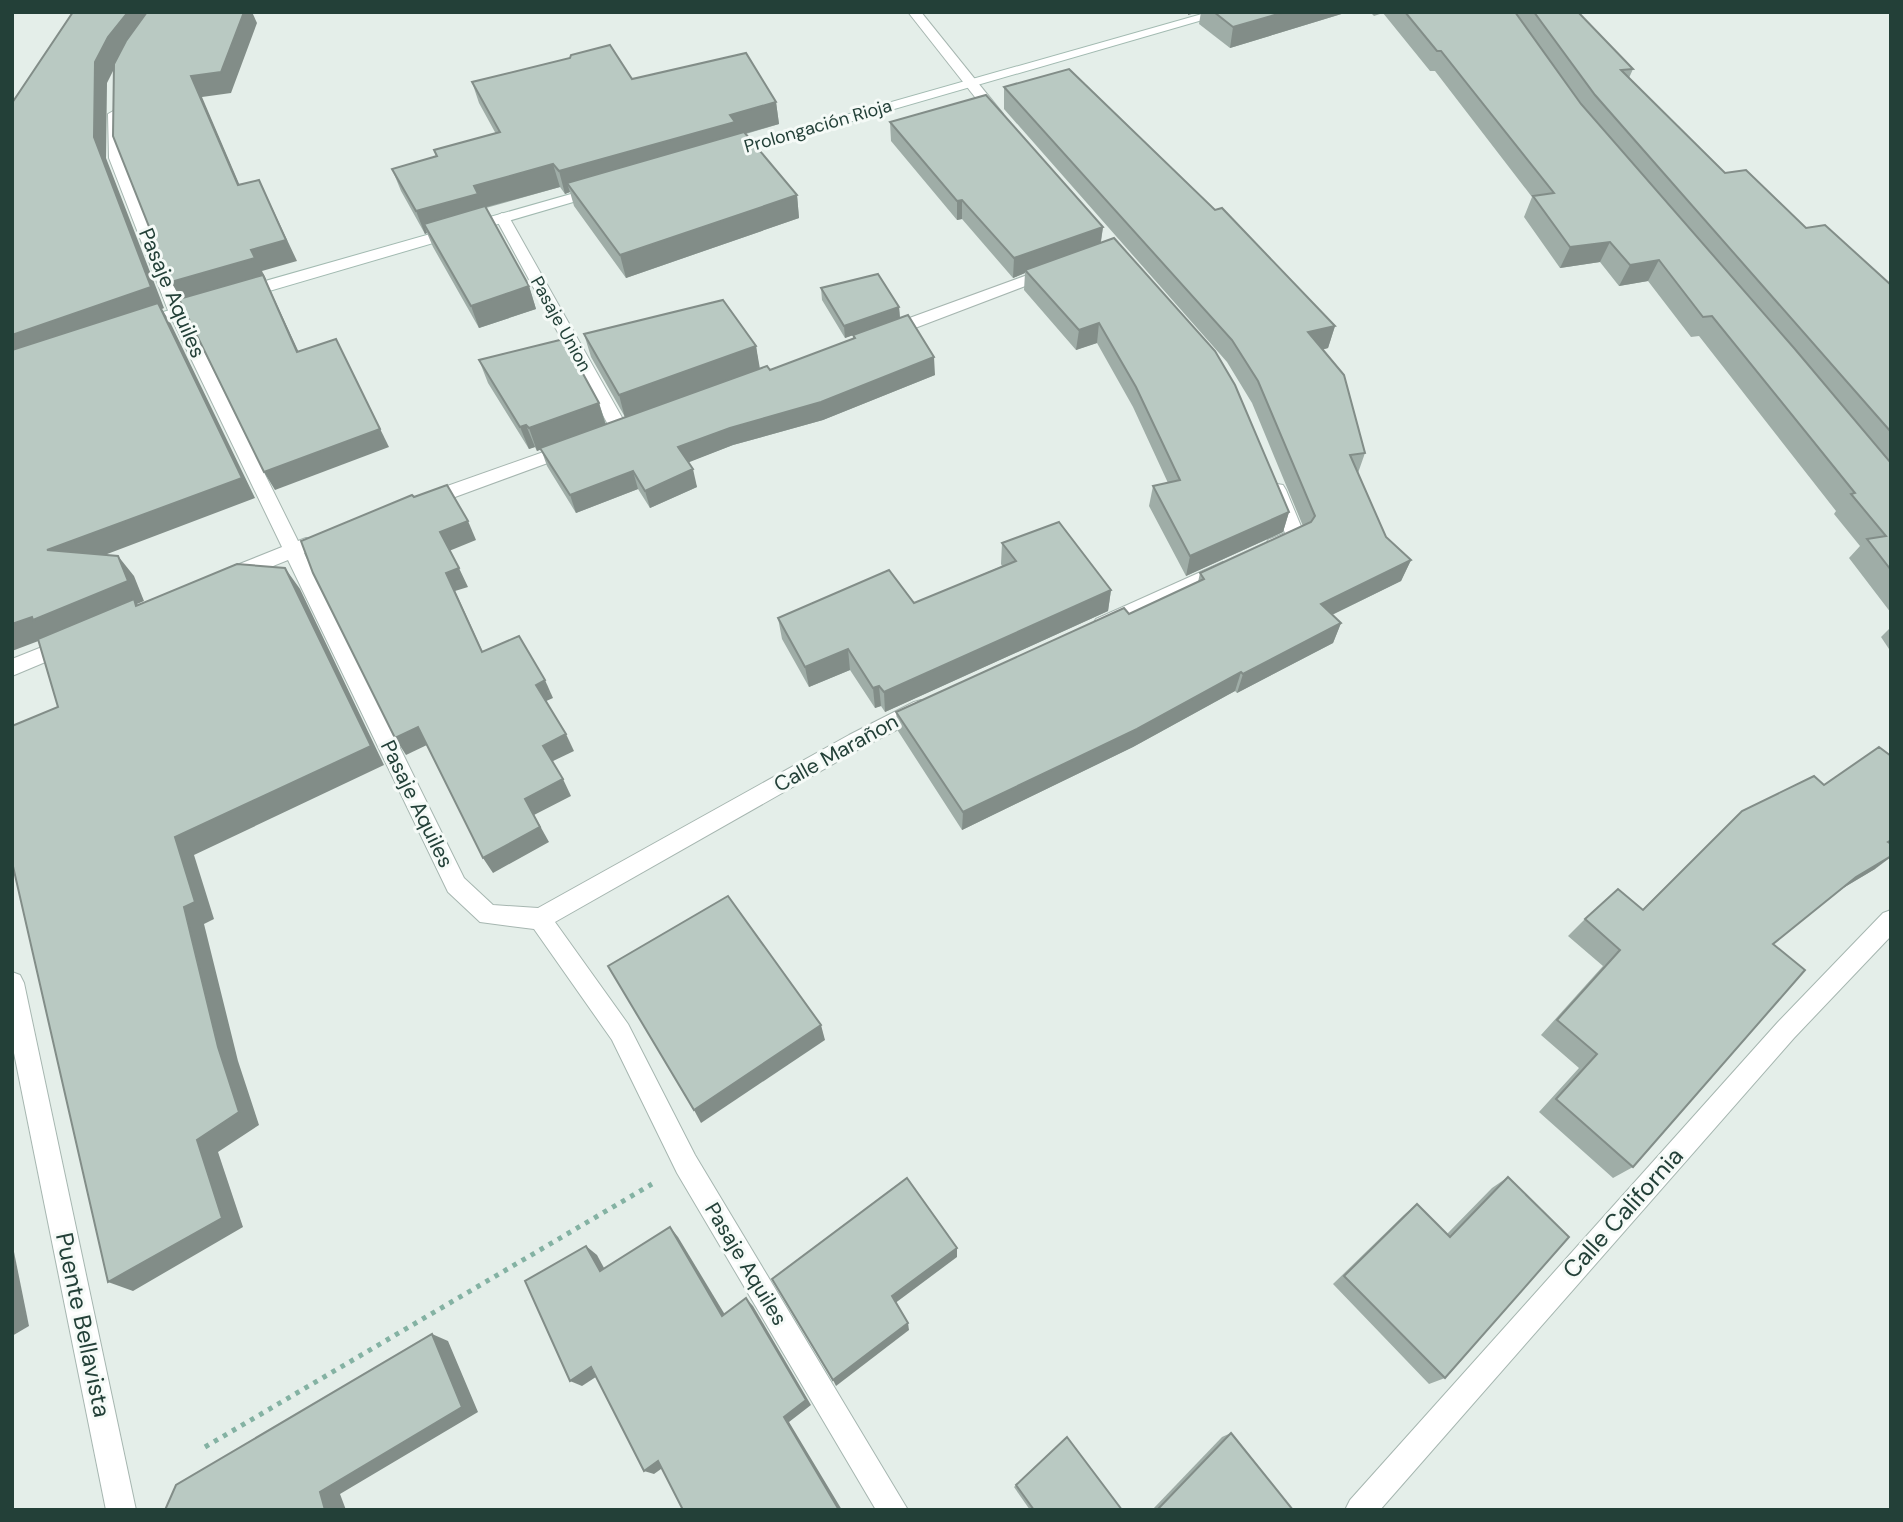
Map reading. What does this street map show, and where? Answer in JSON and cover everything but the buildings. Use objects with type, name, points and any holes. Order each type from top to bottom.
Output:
[{"type":"street","points":[[914,12],[1005,124]]},
{"type":"street","name":"Prolongación Rioja","points":[[716,156],[1224,12]]},
{"type":"street","name":"Pasaje Aquiles","points":[[115,97],[116,158],[177,313],[456,884],[488,915],[540,919],[620,1032],[686,1164],[893,1510]]},
{"type":"street","points":[[126,330],[609,187]]},
{"type":"street","name":"Pasaje Union","points":[[502,217],[620,430]]},
{"type":"street","points":[[866,340],[1074,263]]},
{"type":"street","points":[[411,506],[581,444]]},
{"type":"street","points":[[1086,632],[1296,536],[1271,476]]},
{"type":"street","points":[[216,582],[319,540]]},
{"type":"street","points":[[12,668],[89,635]]},
{"type":"street","name":"Calle Marañon","points":[[540,919],[856,741],[937,700]]},
{"type":"street","name":"Calle California","points":[[1360,1510],[1786,1030],[1891,920]]},
{"type":"street","name":"Puente Bellavista","points":[[12,984],[121,1510]]},
{"type":"path","points":[[205,1447],[686,1164]]}]
